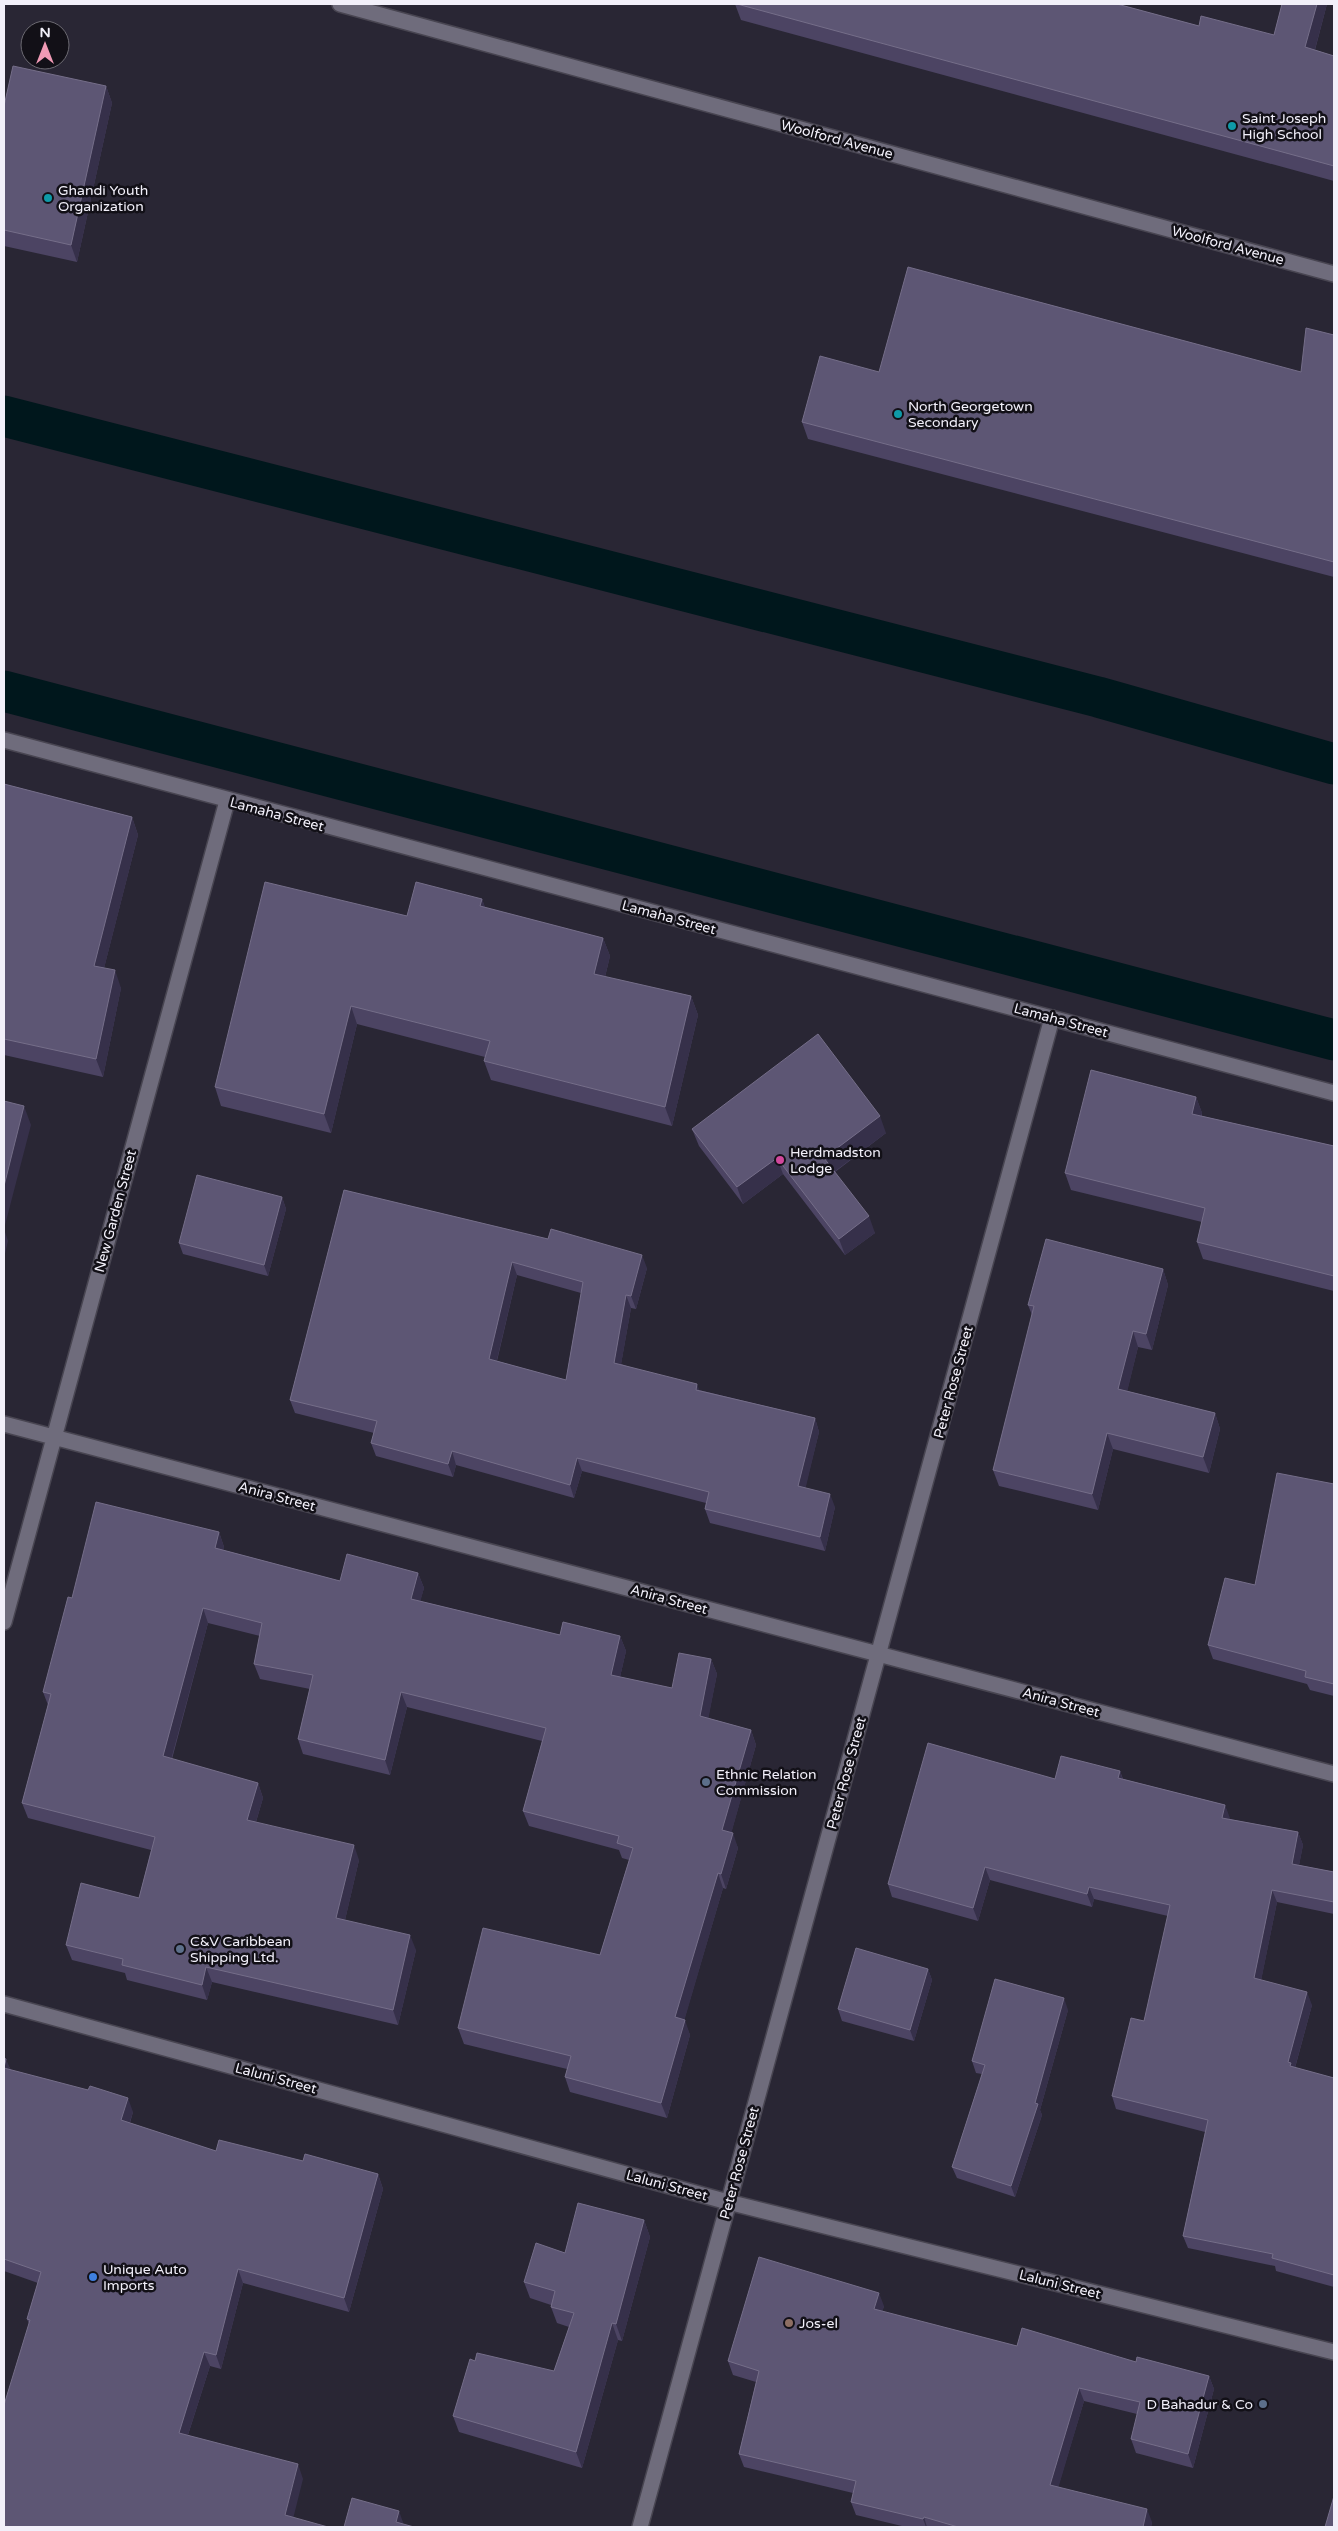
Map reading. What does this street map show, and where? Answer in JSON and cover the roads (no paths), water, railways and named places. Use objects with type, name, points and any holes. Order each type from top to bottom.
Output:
[{"type":"street","name":"Woolford Avenue","points":[[340,4],[1334,274]]},
{"type":"street","name":"Lamaha Street","points":[[4,740],[227,801],[1334,1093]]},
{"type":"street","name":"New Garden Street","points":[[4,1622],[227,801]]},
{"type":"street","name":"Peter Rose Street","points":[[640,2527],[1052,1018]]},
{"type":"street","name":"Anira Street","points":[[4,1424],[1334,1774]]},
{"type":"street","name":"Laluni Street","points":[[4,2004],[728,2202],[1334,2352]]},
{"type":"waterway","points":[[4,416],[1098,697],[1334,764]]},
{"type":"waterway","points":[[4,691],[1334,1040]]},
{"type":"place","name":"Saint Joseph High School","points":[[1232,126]]},
{"type":"place","name":"Ghandi Youth Organization","points":[[48,198]]},
{"type":"place","name":"North Georgetown Secondary","points":[[898,414]]},
{"type":"place","name":"Herdmadston Lodge","points":[[780,1160]]},
{"type":"place","name":"Ethnic Relation Commission","points":[[706,1782]]},
{"type":"place","name":"C&V Caribbean Shipping Ltd.","points":[[180,1949]]},
{"type":"place","name":"Unique Auto Imports","points":[[93,2277]]},
{"type":"place","name":"Jos-el","points":[[789,2323]]},
{"type":"place","name":"D Bahadur & Co","points":[[1263,2404]]}]
